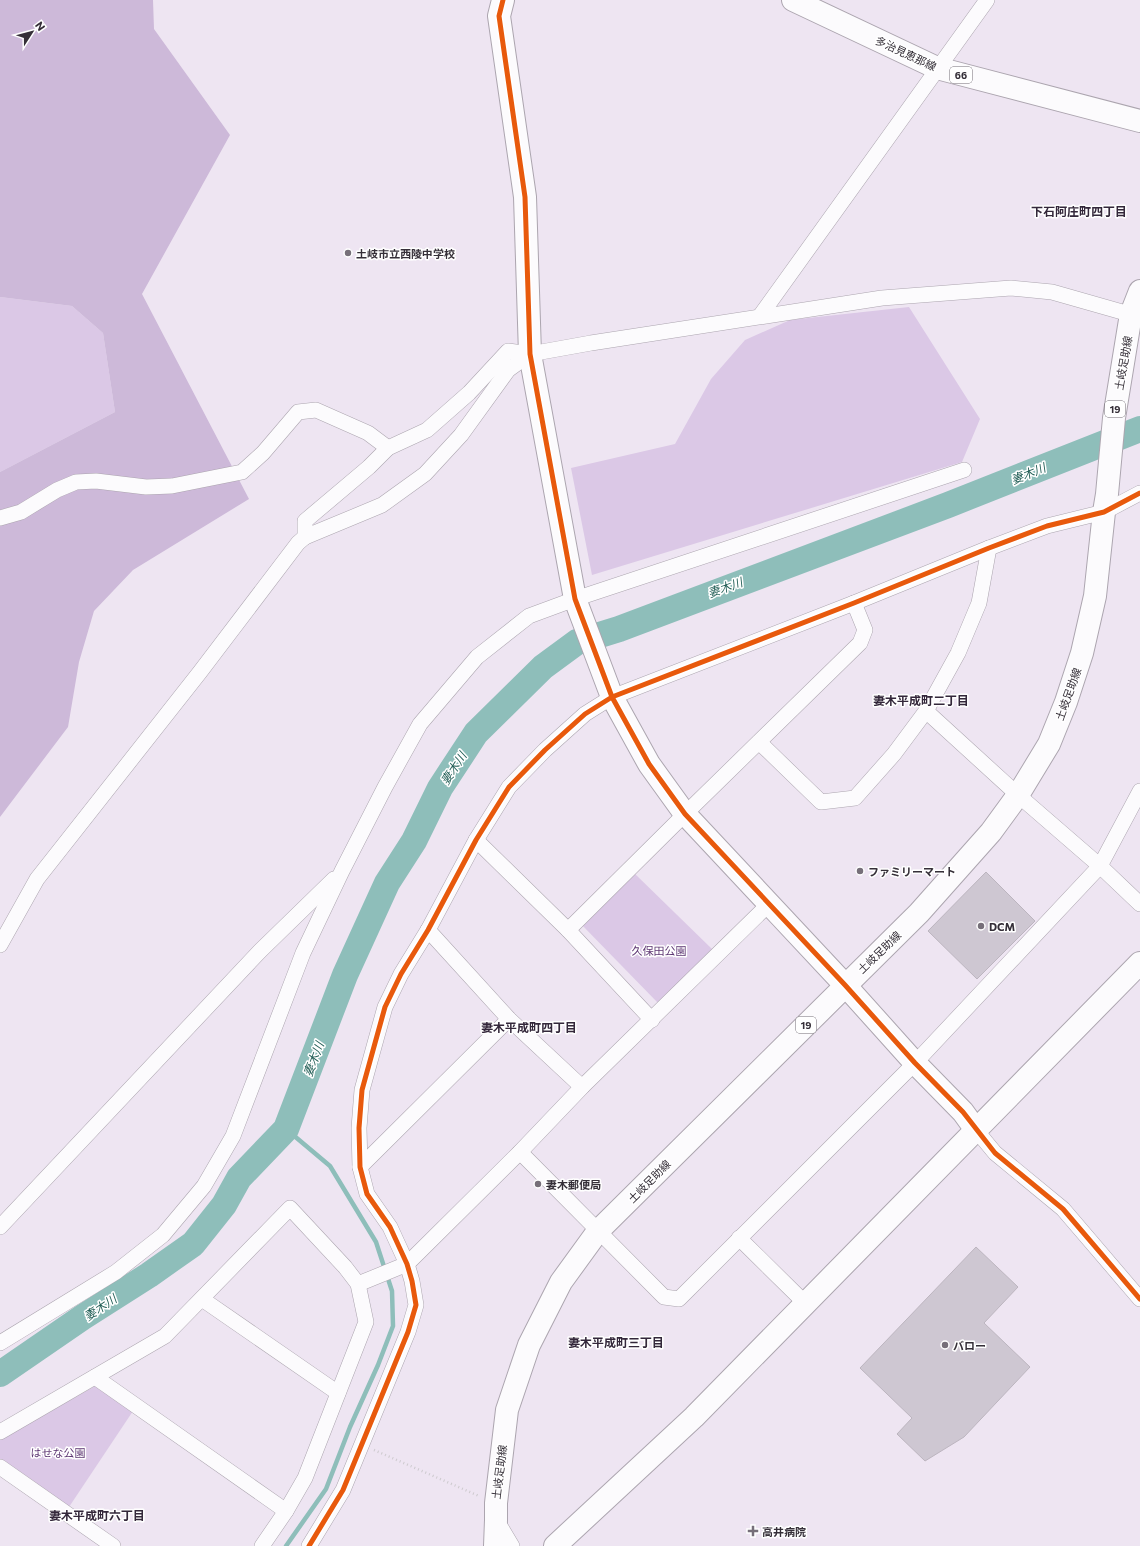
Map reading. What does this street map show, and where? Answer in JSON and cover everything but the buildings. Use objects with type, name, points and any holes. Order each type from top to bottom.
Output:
[{"type":"street","points":[[503,0],[499,16],[525,197],[530,354],[575,599],[612,698],[649,764],[685,814],[845,985],[915,1063],[963,1112],[995,1153],[1063,1209],[1140,1299]]},
{"type":"street","points":[[760,316],[987,0]]},
{"type":"street","name":"多治見恵那線","points":[[805,3],[937,68],[1140,121]]},
{"type":"street","points":[[305,537],[305,521],[369,467],[388,448],[427,430],[469,393],[508,351],[530,354],[760,316],[882,298],[1011,288],[1052,292],[1134,319]]},
{"type":"street","name":"土岐足助線","points":[[495,1546],[496,1511],[507,1410],[529,1345],[561,1282],[598,1231],[919,913],[991,832],[1018,795],[1049,744],[1066,702],[1082,653],[1095,596],[1114,418],[1124,351],[1134,319],[1140,291]]},
{"type":"street","points":[[0,945],[37,879],[200,672],[298,543],[305,537],[382,505],[425,474],[461,435],[508,370],[530,354]]},
{"type":"street","points":[[0,518],[21,512],[57,490],[76,482],[96,481],[146,487],[172,486],[242,472],[263,453],[298,412],[316,410],[368,433],[388,448]]},
{"type":"street","points":[[0,1343],[116,1272],[164,1235],[204,1186],[233,1136],[304,953],[342,872],[385,787],[420,724],[477,657],[529,616],[575,599],[964,470]]},
{"type":"street","points":[[309,1546],[343,1490],[360,1445],[408,1332],[416,1305],[412,1281],[407,1264],[390,1227],[367,1194],[360,1167],[359,1128],[362,1090],[372,1048],[385,1007],[401,974],[428,930],[476,840],[509,787],[545,750],[585,714],[612,698],[989,548],[1105,503],[1140,493]]},
{"type":"street","points":[[759,742],[820,802],[855,798],[894,754],[926,711],[958,652],[979,603],[989,548]]},
{"type":"street","points":[[568,930],[860,643],[865,630],[854,603]]},
{"type":"street","points":[[926,711],[1018,795],[1100,866],[1140,904]]},
{"type":"street","points":[[520,1152],[664,1297],[679,1299],[915,1063],[1100,866],[1140,791]]},
{"type":"street","points":[[476,840],[568,930],[652,1020]]},
{"type":"street","points":[[0,1227],[260,951],[342,872]]},
{"type":"street","points":[[358,1284],[407,1264],[520,1152],[582,1087],[769,904]]},
{"type":"street","points":[[428,930],[510,1019],[582,1087]]},
{"type":"street","points":[[555,1545],[694,1417],[1140,963]]},
{"type":"street","points":[[360,1167],[510,1019]]},
{"type":"street","points":[[0,1432],[165,1336],[290,1208],[345,1267],[358,1284],[366,1322],[305,1478],[286,1511],[262,1546]]},
{"type":"street","points":[[739,1238],[805,1303]]},
{"type":"street","points":[[202,1299],[338,1393]]},
{"type":"street","points":[[95,1377],[286,1511]]},
{"type":"street","points":[[0,1467],[113,1546]]},
{"type":"street","points":[[496,1511],[512,1546]]},
{"type":"path","points":[[360,1445],[496,1511]]},
{"type":"green space","points":[[0,297],[72,306],[103,333],[115,412],[0,472]]},
{"type":"green space","points":[[909,307],[980,419],[962,462],[592,575],[571,468],[675,444],[711,379],[745,340],[790,320]]},
{"type":"green space","name":"久保田公園","points":[[633,872],[713,950],[659,1004],[580,923]]},
{"type":"green space","name":"はせな公園","points":[[97,1385],[133,1411],[69,1507],[0,1460],[0,1440]]},
{"type":"shaded area","points":[[0,0],[153,0],[154,29],[230,135],[142,294],[249,499],[133,570],[94,611],[79,662],[68,727],[0,817],[0,472],[115,412],[103,333],[72,306],[0,297]]},
{"type":"waterway","name":"妻木川","points":[[0,1374],[193,1244],[224,1205],[239,1178],[286,1129],[345,975],[387,883],[414,841],[440,788],[476,733],[543,667],[577,642],[619,629],[948,505],[1140,429]]},
{"type":"waterway","points":[[286,1129],[330,1166],[376,1242],[392,1291],[393,1326],[378,1365],[350,1427],[326,1489],[286,1546]]},
{"type":"cycle path","points":[[503,0],[499,16],[525,197],[530,354],[575,599],[612,697],[649,764],[685,814],[845,985],[915,1063],[963,1112],[995,1153],[1063,1209],[1140,1299]]},
{"type":"cycle path","points":[[309,1546],[343,1490],[408,1332],[416,1305],[412,1281],[407,1264],[390,1227],[367,1194],[360,1167],[359,1128],[362,1090],[385,1007],[401,974],[428,930],[476,840],[509,787],[545,750],[585,714],[612,697],[1047,526],[1104,512],[1140,493]]},
{"type":"place","name":"土岐市立西陵中学校","points":[[348,253]]},
{"type":"place","name":"ファミリーマート","points":[[860,871]]},
{"type":"place","name":"DCM","points":[[981,926]]},
{"type":"place","name":"妻木郵便局","points":[[538,1184]]},
{"type":"place","name":"バロー","points":[[945,1345]]},
{"type":"place","name":"高井病院","points":[[753,1531]]},
{"type":"district","name":"下石阿庄町四丁目","points":[[1079,211]]},
{"type":"district","name":"妻木平成町二丁目","points":[[921,700]]},
{"type":"district","name":"妻木平成町四丁目","points":[[529,1027]]},
{"type":"district","name":"妻木平成町三丁目","points":[[616,1342]]},
{"type":"district","name":"妻木平成町六丁目","points":[[97,1515]]}]
